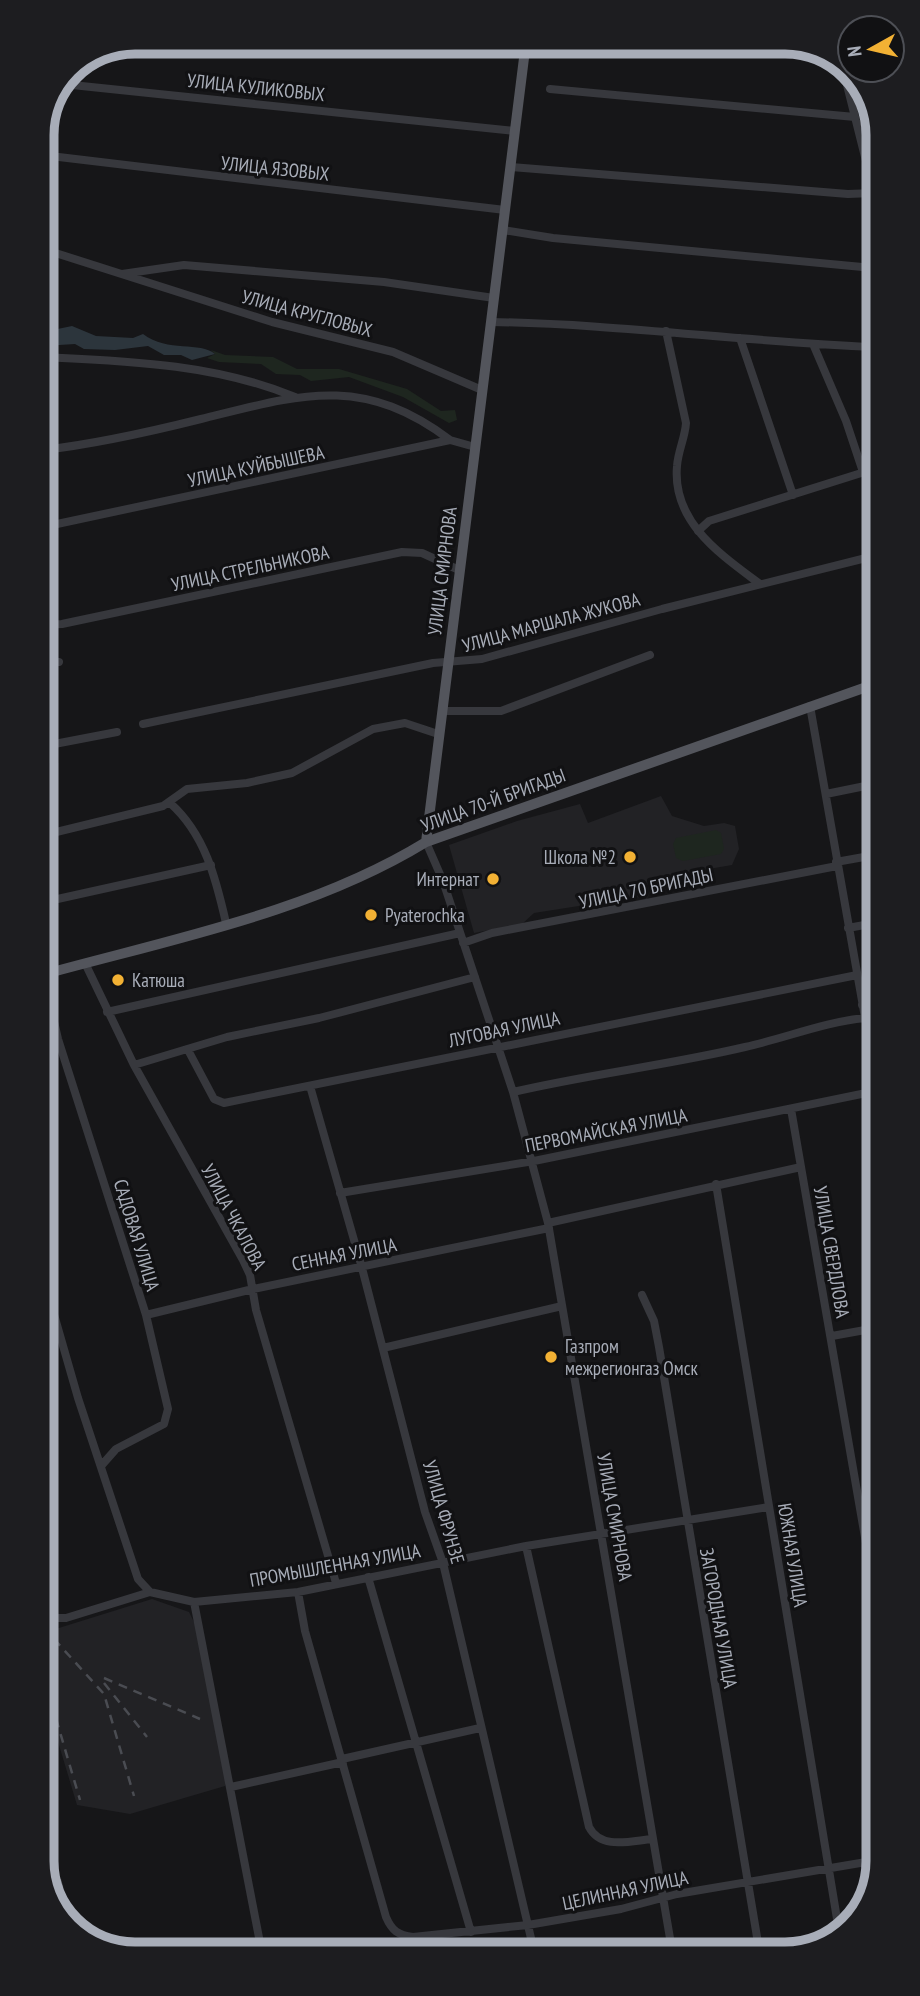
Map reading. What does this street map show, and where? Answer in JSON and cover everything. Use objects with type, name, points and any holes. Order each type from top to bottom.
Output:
[{"type":"main road","name":"УЛИЦА СМИРНОВА","points":[[426,842],[525,54]]},
{"type":"main road","name":"УЛИЦА 70-Й БРИГАДЫ","points":[[54,971],[226,923],[371,873],[426,842],[866,687]]},
{"type":"street","points":[[847,84],[866,162]]},
{"type":"street","name":"УЛИЦА КУЛИКОВЫХ","points":[[72,85],[515,131]]},
{"type":"street","points":[[550,89],[855,117]]},
{"type":"street","name":"УЛИЦА ЯЗОВЫХ","points":[[54,156],[505,210]]},
{"type":"street","points":[[510,166],[848,194],[866,192]]},
{"type":"street","points":[[503,230],[567,240],[866,267]]},
{"type":"street","name":"УЛИЦА КРУГЛОВЫХ","points":[[54,253],[272,322],[393,352],[482,390]]},
{"type":"street","name":"УЛИЦА КРУГЛОВЫХ","points":[[120,274],[184,265],[384,282],[494,298]]},
{"type":"street","points":[[491,322],[575,323],[813,344],[866,346]]},
{"type":"street","points":[[666,331],[686,423],[677,463],[677,483],[685,512],[698,531],[719,553],[760,584]]},
{"type":"street","points":[[740,338],[793,495]]},
{"type":"street","points":[[813,344],[846,421],[863,472]]},
{"type":"street","points":[[54,358],[136,362],[232,375],[295,397]]},
{"type":"street","points":[[54,448],[127,435],[295,397],[327,394],[370,399],[419,419],[450,440]]},
{"type":"street","name":"УЛИЦА КУЙБЫШЕВА","points":[[54,525],[450,440],[475,447]]},
{"type":"street","points":[[698,531],[709,521],[866,471]]},
{"type":"street","name":"УЛИЦА СТРЕЛЬНИКОВА","points":[[54,624],[402,552],[422,553],[459,570]]},
{"type":"street","name":"УЛИЦА МАРШАЛА ЖУКОВА","points":[[143,724],[448,662],[482,659],[866,558]]},
{"type":"street","points":[[442,711],[500,711],[649,654]]},
{"type":"street","points":[[54,661],[59,662]]},
{"type":"street","points":[[810,706],[866,1024]]},
{"type":"street","points":[[54,832],[170,803],[187,789],[247,783],[292,773],[373,729],[405,723],[439,734]]},
{"type":"street","points":[[54,744],[117,732]]},
{"type":"street","points":[[826,794],[866,786]]},
{"type":"street","points":[[170,803],[186,816],[211,865],[226,923]]},
{"type":"street","name":"УЛИЦА СМИРНОВА","points":[[426,842],[475,977],[534,1161],[548,1225],[670,1942]]},
{"type":"street","name":"УЛИЦА 70 БРИГАДЫ","points":[[463,943],[492,933],[866,857]]},
{"type":"street","points":[[54,900],[211,865]]},
{"type":"street","points":[[848,928],[866,925]]},
{"type":"street","points":[[107,1012],[460,933]]},
{"type":"street","name":"УЛИЦА ЧКАЛОВА","points":[[85,963],[134,1065],[247,1268],[256,1310],[336,1583]]},
{"type":"street","name":"ЛУГОВАЯ УЛИЦА","points":[[188,1050],[219,1102],[857,975]]},
{"type":"street","points":[[134,1065],[227,1037],[318,1018],[475,977]]},
{"type":"street","points":[[862,1005],[866,1004]]},
{"type":"street","points":[[513,1092],[748,1046],[798,1034],[831,1022],[865,1018]]},
{"type":"street","name":"САДОВАЯ УЛИЦА","points":[[54,1026],[146,1315],[163,1378],[167,1418],[158,1429],[116,1449],[101,1466]]},
{"type":"street","name":"УЛИЦА ФРУНЗЕ","points":[[310,1086],[362,1268],[425,1512],[443,1563],[532,1942]]},
{"type":"street","name":"ПЕРВОМАЙСКАЯ УЛИЦА","points":[[340,1193],[534,1161],[866,1093]]},
{"type":"street","name":"УЛИЦА СВЕРДЛОВА","points":[[791,1109],[866,1541]]},
{"type":"street","name":"СЕННАЯ УЛИЦА","points":[[146,1315],[253,1289],[362,1268],[716,1184],[801,1167]]},
{"type":"street","name":"ЮЖНАЯ УЛИЦА","points":[[716,1184],[837,1922]]},
{"type":"street","name":"ЗАГОРОДНАЯ УЛИЦА","points":[[642,1295],[654,1321],[659,1347],[685,1518],[758,1942]]},
{"type":"street","points":[[383,1348],[562,1306]]},
{"type":"street","points":[[54,1312],[138,1579],[150,1592],[66,1618],[54,1617]]},
{"type":"street","points":[[832,1336],[866,1330]]},
{"type":"street","name":"ПРОМЫШЛЕННАЯ УЛИЦА","points":[[150,1592],[194,1602],[298,1592],[526,1546],[685,1518],[769,1507]]},
{"type":"street","points":[[526,1546],[589,1827],[598,1840],[608,1842],[652,1839]]},
{"type":"street","points":[[368,1577],[471,1932]]},
{"type":"street","points":[[298,1592],[304,1631],[342,1760]]},
{"type":"street","points":[[194,1602],[260,1942]]},
{"type":"street","points":[[231,1787],[480,1728]]},
{"type":"street","name":"ЦЕЛИННАЯ УЛИЦА","points":[[342,1760],[386,1917],[390,1927],[400,1935],[413,1937],[527,1925],[621,1909],[748,1881],[866,1862]]},
{"type":"shaded area","points":[[72,326],[96,336],[133,338],[143,334],[163,343],[201,348],[215,354],[192,360],[181,355],[164,355],[148,346],[115,350],[84,349],[75,344],[54,345],[54,330]]},
{"type":"shaded area","points":[[211,350],[225,355],[273,357],[297,369],[339,369],[407,389],[441,411],[455,410],[457,420],[449,423],[403,397],[349,377],[311,381],[300,375],[276,374],[261,364],[219,362],[207,358],[215,354]]},
{"type":"shaded area","name":"Школа №2","points":[[661,796],[672,816],[704,826],[724,823],[735,826],[739,849],[732,865],[656,878],[647,899],[636,897],[534,913],[522,924],[474,933],[449,845],[517,821],[580,804],[588,823]]},
{"type":"shaded area","points":[[716,830],[721,833],[724,849],[721,854],[683,861],[676,858],[673,844],[676,838]]},
{"type":"shaded area","points":[[152,1599],[189,1612],[196,1626],[227,1781],[225,1786],[130,1814],[77,1805],[54,1728],[54,1630]]},
{"type":"railway","points":[[54,1639],[104,1694],[134,1796]]},
{"type":"railway","points":[[104,1678],[200,1719]]},
{"type":"railway","points":[[104,1683],[147,1737]]},
{"type":"railway","points":[[54,1712],[80,1800]]},
{"type":"railway","points":[[54,1858],[66,1902]]},
{"type":"place","name":"Школа №2","points":[[630,857]]},
{"type":"place","name":"Интернат","points":[[493,879]]},
{"type":"place","name":"Pyaterochka","points":[[371,915]]},
{"type":"place","name":"Катюша","points":[[118,980]]},
{"type":"place","name":"Газпром межрегионгаз Омск","points":[[551,1357]]}]
